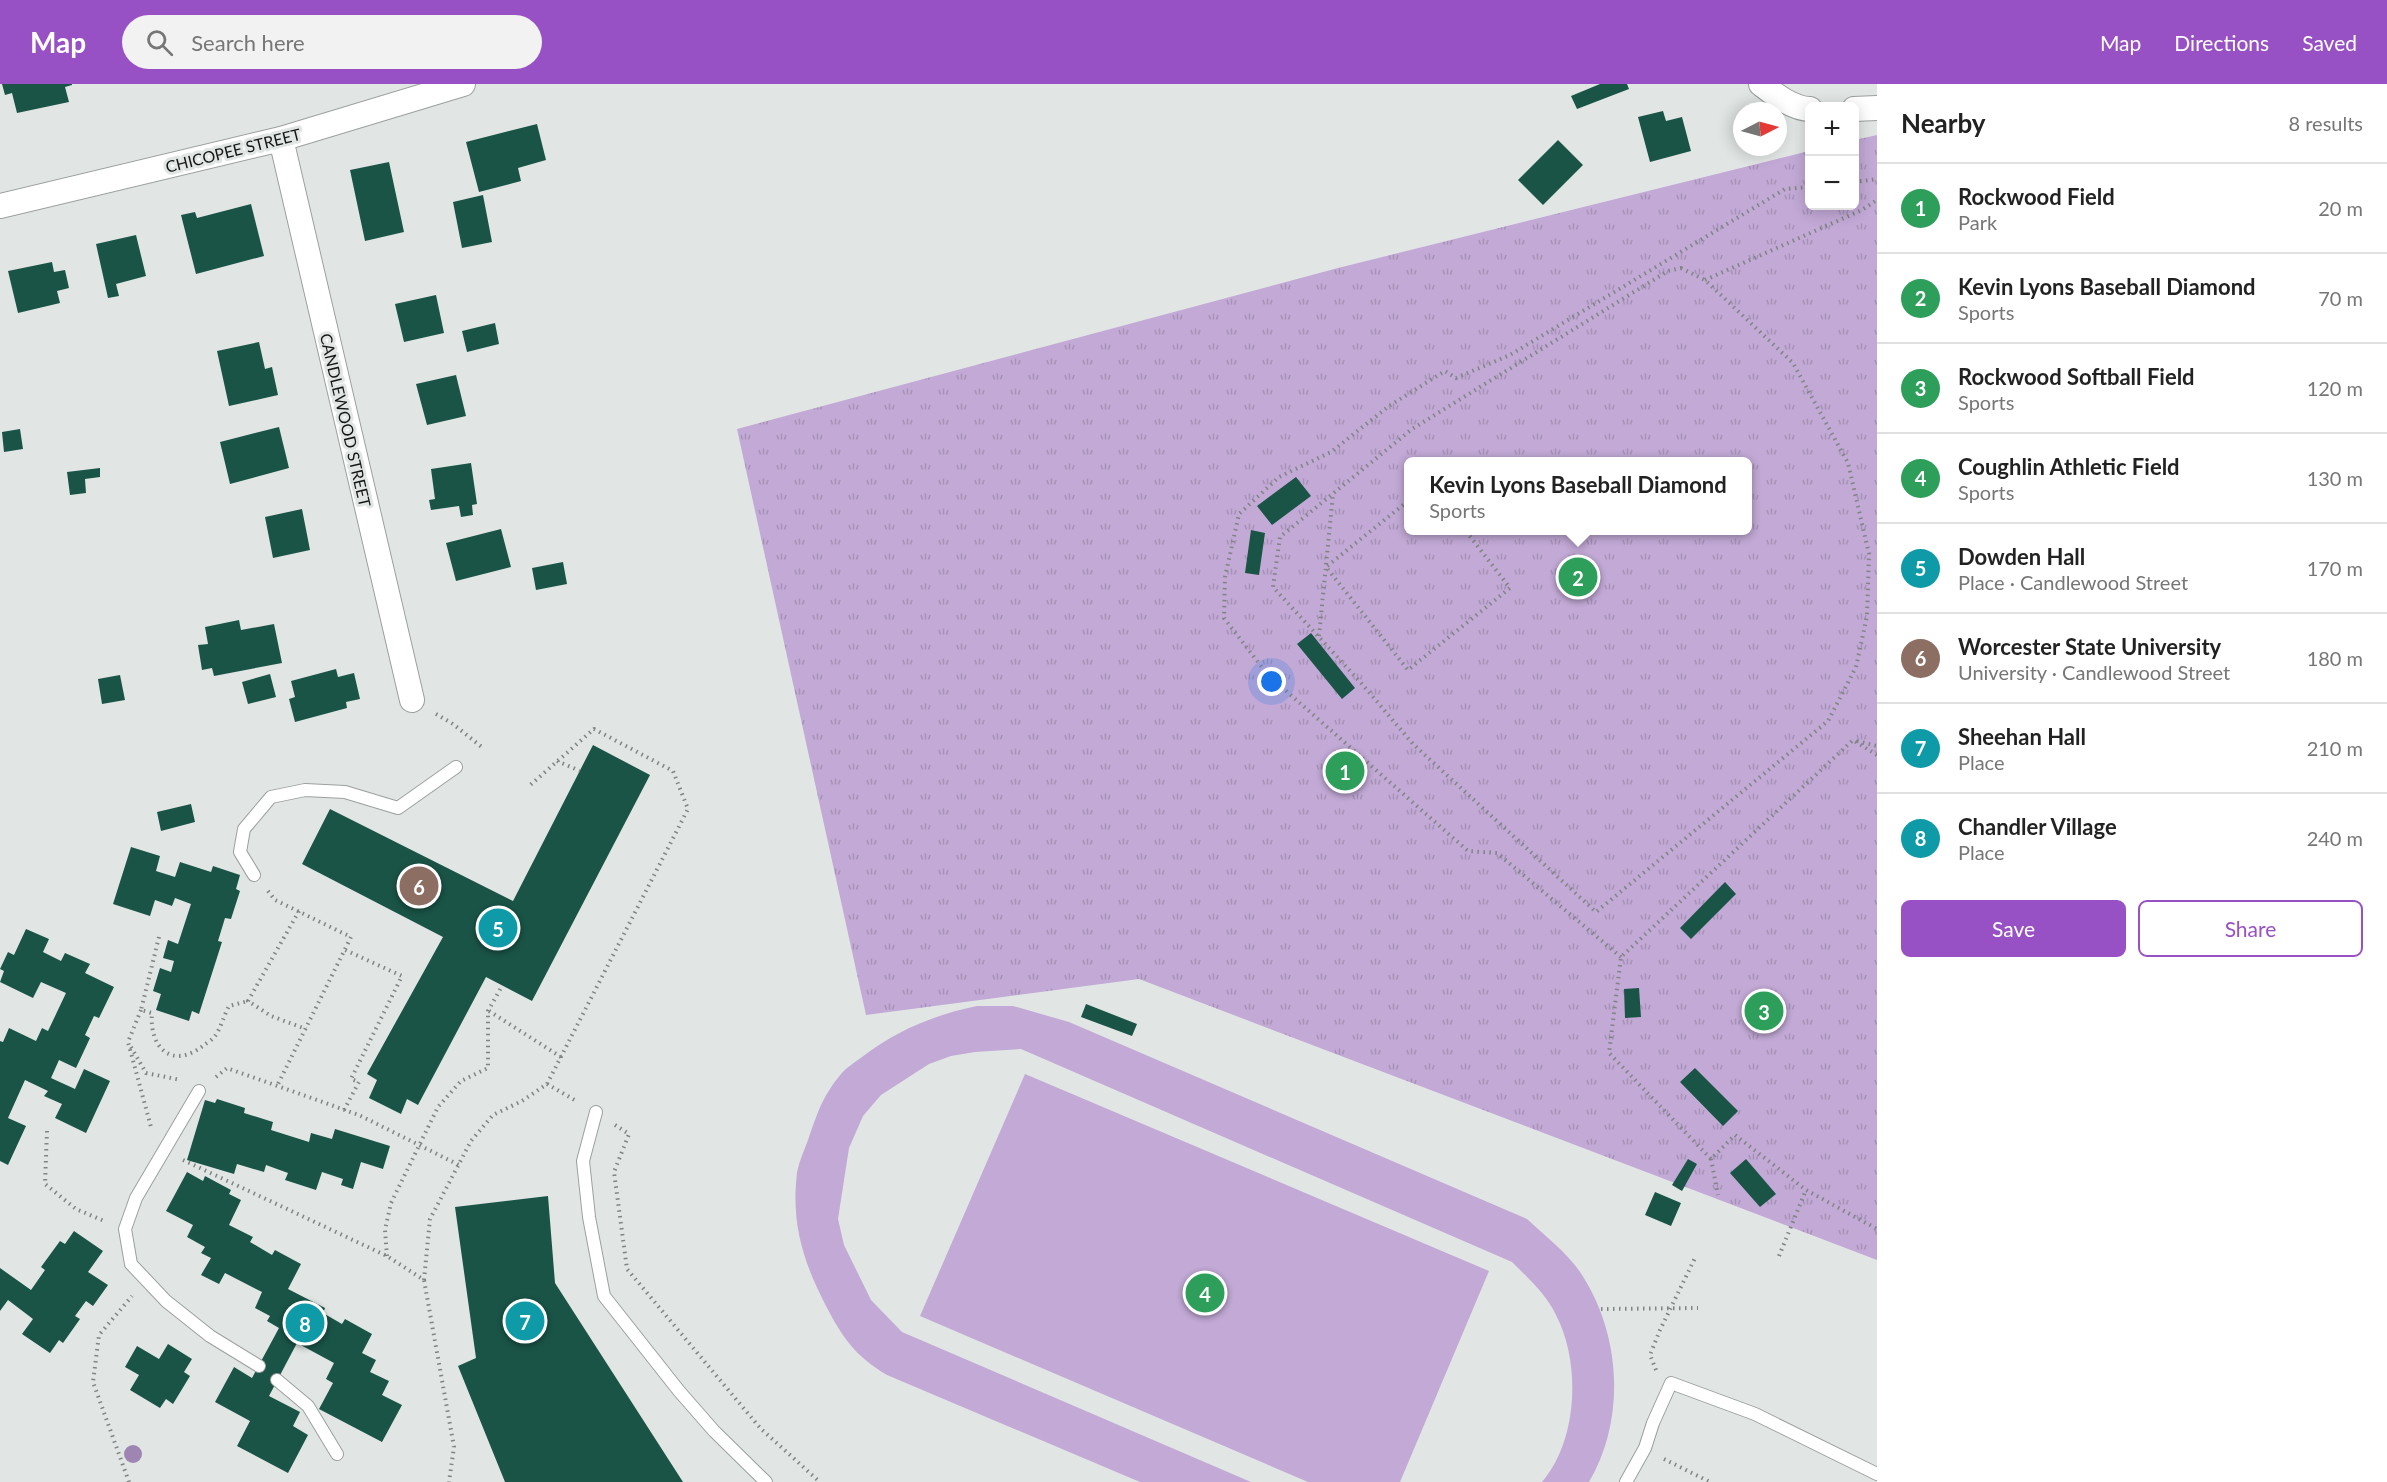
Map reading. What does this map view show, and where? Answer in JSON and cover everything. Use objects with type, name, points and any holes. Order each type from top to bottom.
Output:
[{"type":"street","name":"CHICOPEE STREET","points":[[0,206],[281,140],[463,84]]},
{"type":"street","points":[[1761,84],[1773,93],[1805,109]]},
{"type":"street","points":[[1859,110],[1877,108]]},
{"type":"street","name":"CANDLEWOOD STREET","points":[[281,140],[412,700]]},
{"type":"lane","points":[[254,874],[240,852],[244,829],[271,797],[305,790],[345,792],[398,808],[456,767]]},
{"type":"lane","points":[[202,1088],[136,1198],[124,1228],[131,1264],[166,1301],[210,1336],[258,1366]]},
{"type":"lane","points":[[596,1112],[583,1161],[589,1217],[604,1296],[714,1431],[766,1482]]},
{"type":"lane","points":[[277,1380],[308,1406],[337,1454]]},
{"type":"lane","points":[[1626,1482],[1645,1448],[1653,1423],[1671,1383],[1755,1414],[1877,1474]]},
{"type":"path","points":[[1859,181],[1877,179]]},
{"type":"path","points":[[1621,957],[1497,853],[1468,851],[1268,675],[1224,618],[1225,577],[1239,514],[1280,477],[1331,452],[1389,406],[1445,371],[1456,378],[1510,355],[1785,189],[1805,187]]},
{"type":"path","points":[[1705,280],[1862,210],[1877,200]]},
{"type":"path","points":[[1680,268],[1705,280],[1794,363],[1848,463],[1869,554],[1867,616],[1856,667],[1828,721],[1596,912],[1413,744],[1274,587],[1280,537],[1412,429],[1668,272],[1680,268]]},
{"type":"path","points":[[1319,637],[1333,494]]},
{"type":"path","points":[[1326,567],[1404,504]]},
{"type":"path","points":[[1326,567],[1408,670],[1510,588],[1468,535]]},
{"type":"path","points":[[412,700],[453,724],[483,748]]},
{"type":"path","points":[[449,1482],[454,1447],[424,1280],[430,1219],[445,1185],[459,1165],[471,1141],[493,1115],[522,1101],[547,1084],[688,809],[673,771],[594,729],[528,787]]},
{"type":"path","points":[[1718,1195],[1711,1159],[1609,1053],[1621,957],[1853,740]]},
{"type":"path","points":[[1853,740],[1877,746]]},
{"type":"path","points":[[1853,740],[1877,755]]},
{"type":"path","points":[[557,761],[580,771]]},
{"type":"path","points":[[254,874],[274,900],[351,937],[278,1084]]},
{"type":"path","points":[[141,1010],[152,1013],[152,1037],[165,1052],[182,1057],[192,1055],[214,1037],[229,1006],[248,1001],[299,911]]},
{"type":"path","points":[[159,937],[141,1010],[128,1042],[161,1154],[387,1256],[424,1280]]},
{"type":"path","points":[[344,1110],[359,1082],[351,1079],[402,976],[345,950]]},
{"type":"path","points":[[387,1256],[384,1230],[391,1203],[438,1107],[461,1081],[488,1068],[488,1011],[502,986]]},
{"type":"path","points":[[248,1001],[271,1016],[306,1029]]},
{"type":"path","points":[[488,1011],[562,1057]]},
{"type":"path","points":[[128,1042],[146,1072],[202,1088],[227,1068],[278,1084],[359,1115],[459,1165]]},
{"type":"path","points":[[547,1084],[629,1134],[614,1172],[627,1269],[761,1429],[820,1482]]},
{"type":"path","points":[[46,1131],[45,1184],[76,1209],[124,1228]]},
{"type":"path","points":[[1711,1159],[1735,1135],[1806,1190],[1877,1229]]},
{"type":"path","points":[[1779,1256],[1806,1190]]},
{"type":"path","points":[[1656,1371],[1650,1355],[1695,1258]]},
{"type":"path","points":[[129,1482],[93,1382],[94,1360],[99,1335],[146,1280]]},
{"type":"path","points":[[1601,1310],[1698,1308]]},
{"type":"path","points":[[1645,1448],[1710,1482]]},
{"type":"green space","points":[[1877,135],[1877,1260],[1139,979],[866,1015],[737,429],[1338,268],[1805,152],[1805,210],[1859,210],[1859,139]]},
{"type":"green space","points":[[977,1006],[1013,1006],[1069,1022],[1527,1219],[1577,1267],[1595,1299],[1605,1324],[1614,1377],[1613,1405],[1609,1432],[1601,1457],[1589,1482],[1542,1482],[1554,1465],[1569,1423],[1572,1378],[1569,1355],[1564,1334],[1552,1307],[1512,1262],[1021,1049],[975,1052],[951,1056],[929,1064],[881,1095],[863,1116],[849,1148],[838,1219],[844,1245],[871,1300],[902,1332],[1251,1482],[1140,1482],[887,1375],[866,1361],[850,1345],[837,1326],[810,1272],[797,1225],[796,1191],[799,1163],[822,1103],[845,1070],[875,1047],[902,1031],[946,1014]]},
{"type":"green space","points":[[1025,1074],[1489,1271],[1400,1482],[1308,1482],[920,1316]]},
{"type":"building","points":[[2,84],[72,85],[65,87],[69,102],[17,113],[12,93],[5,95]]},
{"type":"building","points":[[1600,84],[1627,84],[1629,89],[1577,109],[1571,96]]},
{"type":"building","points":[[1663,111],[1666,121],[1682,117],[1691,151],[1650,162],[1638,117]]},
{"type":"building","points":[[537,124],[546,160],[518,168],[521,181],[479,192],[466,142]]},
{"type":"building","points":[[1558,140],[1583,165],[1543,205],[1518,180]]},
{"type":"building","points":[[389,162],[404,232],[365,241],[350,170]]},
{"type":"building","points":[[483,195],[492,242],[462,248],[453,202]]},
{"type":"building","points":[[251,204],[264,256],[196,274],[181,215],[195,212],[197,218]]},
{"type":"building","points":[[136,235],[146,276],[116,284],[119,296],[108,298],[96,244]]},
{"type":"building","points":[[52,262],[54,272],[65,270],[69,288],[57,291],[60,303],[18,313],[8,271]]},
{"type":"building","points":[[436,295],[444,333],[404,342],[395,304]]},
{"type":"building","points":[[495,323],[499,344],[467,352],[462,331]]},
{"type":"building","points":[[259,342],[265,369],[272,367],[278,395],[229,406],[217,351]]},
{"type":"building","points":[[456,375],[466,416],[427,425],[416,384]]},
{"type":"building","points":[[279,427],[289,468],[230,484],[220,442]]},
{"type":"building","points":[[20,429],[23,449],[4,452],[2,432]]},
{"type":"building","points":[[471,463],[477,504],[472,505],[473,515],[461,517],[459,506],[431,510],[429,500],[435,499],[431,469]]},
{"type":"building","points":[[100,468],[100,477],[85,479],[86,493],[70,495],[67,472]]},
{"type":"building","points":[[1296,477],[1311,496],[1272,525],[1257,506]]},
{"type":"building","points":[[302,509],[310,550],[273,558],[265,517]]},
{"type":"building","points":[[501,529],[511,567],[456,581],[446,543]]},
{"type":"building","points":[[1251,530],[1265,533],[1259,575],[1245,573]]},
{"type":"building","points":[[563,562],[567,584],[536,590],[532,568]]},
{"type":"building","points":[[239,620],[241,630],[274,624],[282,663],[214,676],[212,668],[202,670],[198,645],[208,644],[205,627]]},
{"type":"building","points":[[1311,633],[1355,688],[1342,699],[1297,644]]},
{"type":"building","points":[[336,669],[338,677],[354,673],[360,699],[346,702],[347,708],[295,722],[289,699],[295,697],[291,681]]},
{"type":"building","points":[[270,674],[276,697],[248,704],[242,682]]},
{"type":"building","points":[[120,675],[125,700],[102,704],[98,679]]},
{"type":"building","points":[[593,745],[650,775],[532,1001],[486,977],[418,1105],[407,1099],[401,1114],[369,1098],[377,1080],[367,1074],[443,937],[302,864],[330,809],[513,901]]},
{"type":"building","points":[[191,804],[195,822],[161,831],[157,812]]},
{"type":"building","points":[[131,847],[160,856],[156,871],[175,877],[180,862],[211,872],[213,866],[240,875],[236,889],[240,891],[231,919],[225,918],[218,941],[222,942],[199,1014],[192,1011],[189,1021],[156,1010],[161,994],[153,991],[160,968],[171,972],[174,961],[163,958],[168,940],[178,944],[191,904],[175,898],[172,906],[155,900],[150,916],[113,904]]},
{"type":"building","points":[[1725,882],[1736,894],[1691,939],[1680,928]]},
{"type":"building","points":[[26,929],[49,939],[43,952],[61,961],[65,953],[90,964],[85,973],[114,987],[99,1018],[94,1016],[85,1035],[90,1038],[76,1068],[59,1060],[51,1078],[75,1089],[84,1069],[110,1081],[86,1133],[55,1118],[62,1104],[44,1096],[48,1091],[25,1080],[8,1118],[26,1126],[8,1165],[0,1161],[0,1041],[3,1042],[9,1028],[36,1041],[42,1028],[48,1031],[66,993],[41,982],[33,998],[0,982],[4,971],[0,969],[8,952],[14,955]]},
{"type":"building","points":[[1639,988],[1641,1017],[1625,1018],[1624,989]]},
{"type":"building","points":[[1086,1004],[1137,1024],[1132,1036],[1081,1017]]},
{"type":"building","points":[[1695,1068],[1738,1111],[1723,1126],[1680,1082]]},
{"type":"building","points":[[217,1099],[245,1108],[244,1113],[273,1122],[271,1130],[309,1142],[311,1133],[332,1139],[335,1129],[390,1146],[383,1169],[361,1162],[353,1189],[341,1185],[343,1179],[322,1172],[316,1190],[285,1180],[288,1173],[266,1165],[264,1172],[237,1164],[234,1174],[187,1160],[205,1100],[215,1103]]},
{"type":"building","points":[[1688,1159],[1697,1164],[1682,1191],[1672,1185]]},
{"type":"building","points":[[1746,1159],[1776,1194],[1760,1207],[1730,1173]]},
{"type":"building","points":[[187,1172],[203,1181],[205,1176],[231,1190],[229,1194],[241,1200],[229,1225],[253,1237],[250,1242],[272,1255],[275,1250],[301,1264],[288,1289],[325,1308],[323,1313],[342,1324],[345,1319],[372,1334],[362,1353],[376,1360],[370,1372],[389,1381],[382,1395],[402,1405],[382,1442],[319,1409],[333,1383],[326,1379],[334,1363],[297,1343],[269,1396],[300,1412],[293,1426],[308,1435],[288,1473],[237,1446],[250,1421],[215,1402],[234,1367],[252,1378],[279,1328],[267,1321],[270,1316],[255,1308],[262,1292],[225,1273],[219,1284],[201,1275],[211,1258],[201,1253],[205,1247],[187,1237],[193,1225],[166,1211]]},
{"type":"building","points":[[1655,1192],[1681,1203],[1671,1226],[1645,1215]]},
{"type":"building","points":[[548,1196],[555,1283],[683,1482],[505,1482],[458,1366],[476,1358],[455,1207]]},
{"type":"building","points":[[74,1231],[103,1251],[88,1272],[108,1285],[93,1306],[86,1301],[75,1316],[80,1319],[63,1343],[59,1340],[50,1353],[22,1334],[33,1319],[8,1300],[0,1311],[0,1268],[31,1290],[45,1270],[41,1267],[60,1241],[65,1244]]},
{"type":"building","points":[[168,1344],[192,1359],[184,1372],[190,1376],[173,1404],[166,1399],[160,1408],[130,1390],[139,1375],[125,1367],[137,1346],[159,1359]]},
{"type":"place","name":"Kevin Lyons Baseball Diamond","points":[[1578,577]]},
{"type":"place","name":"Rockwood Field","points":[[1345,771]]},
{"type":"place","name":"Worcester State University","points":[[419,886]]},
{"type":"place","name":"Dowden Hall","points":[[498,928]]},
{"type":"place","name":"Rockwood Softball Field","points":[[1764,1011]]},
{"type":"place","name":"Coughlin Athletic Field","points":[[1205,1293]]},
{"type":"place","name":"Sheehan Hall","points":[[525,1321]]},
{"type":"place","name":"Chandler Village","points":[[305,1323]]}]
